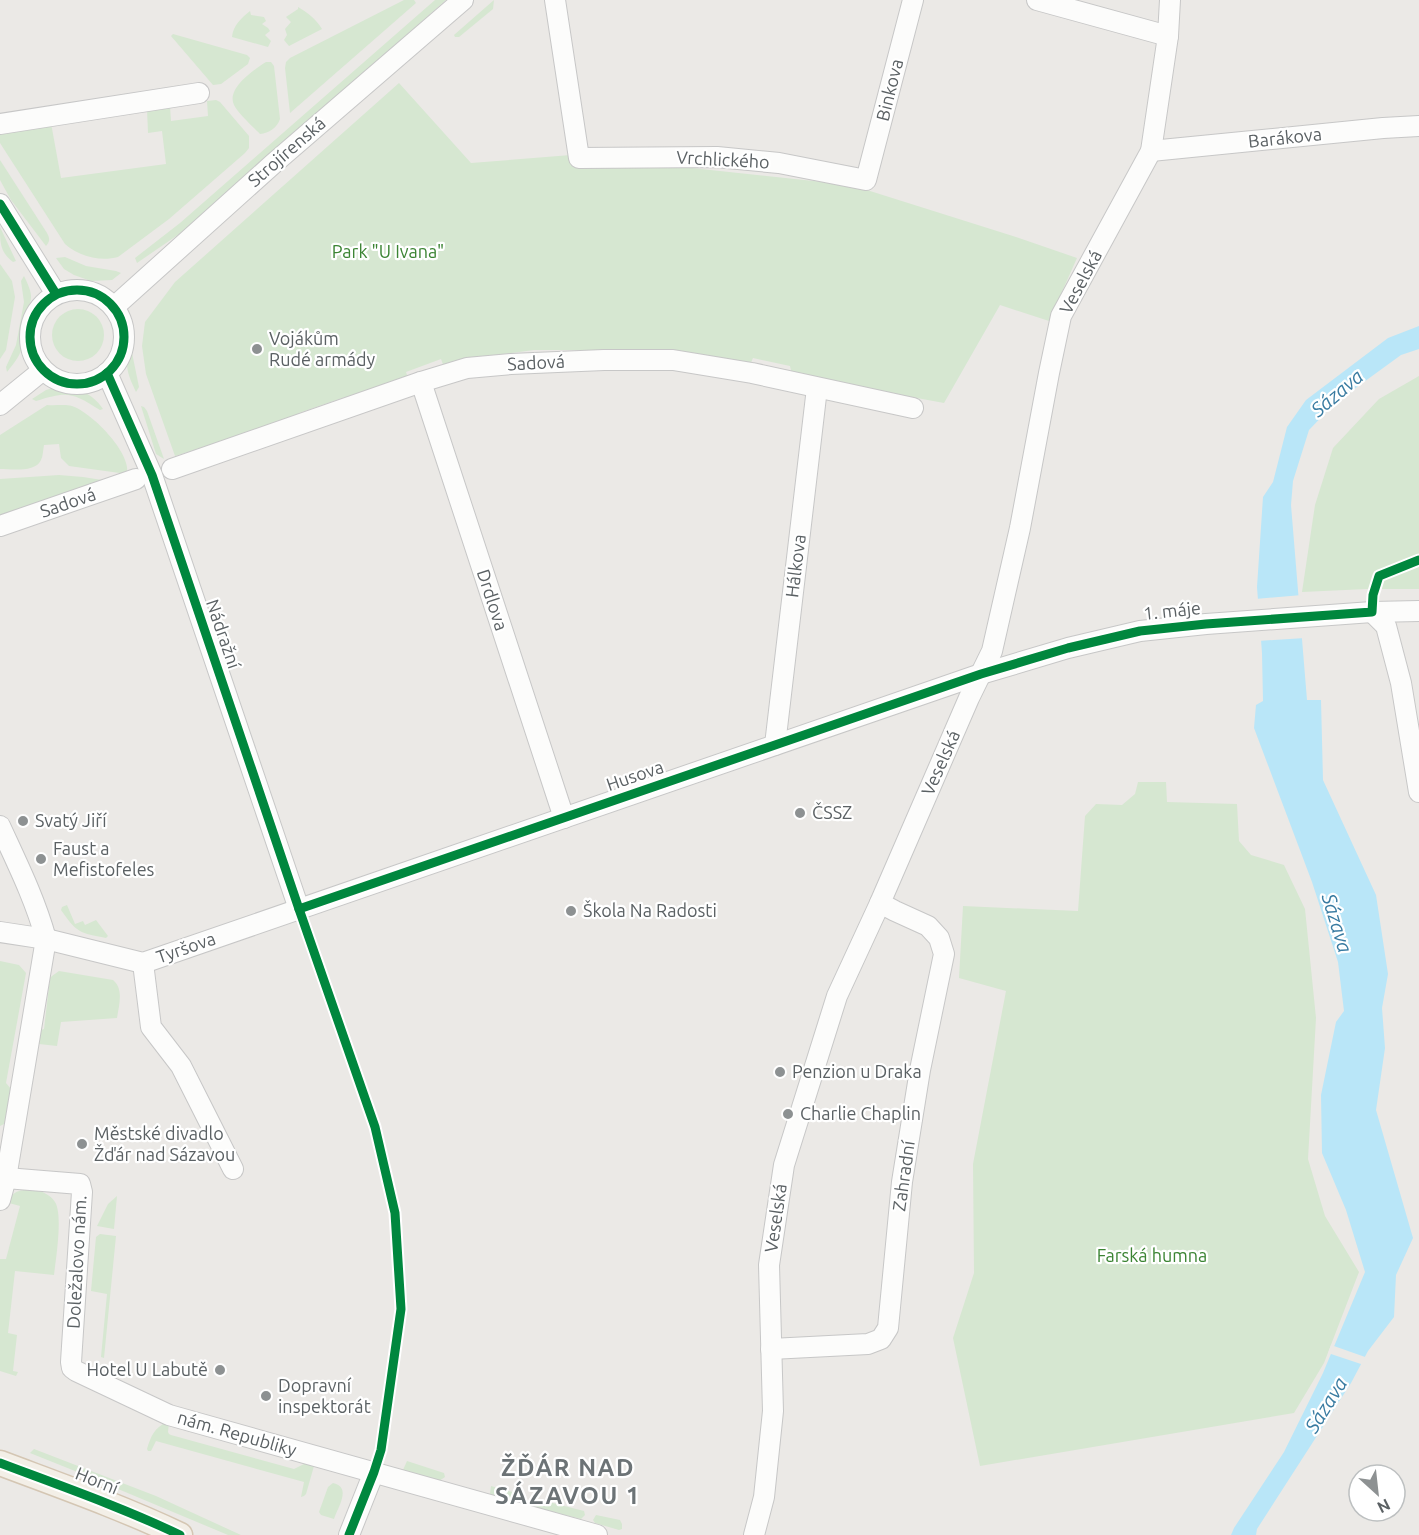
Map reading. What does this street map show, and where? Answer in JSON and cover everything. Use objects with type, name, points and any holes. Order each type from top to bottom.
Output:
[{"type":"main road","name":"Horní","points":[[0,1463],[70,1488],[180,1535]]},
{"type":"street","name":"Strojírenská","points":[[114,307],[273,164],[463,0]]},
{"type":"street","name":"Vrchlického","points":[[555,0],[579,158],[717,157],[779,163],[866,180]]},
{"type":"street","name":"Binkova","points":[[866,180],[913,0]]},
{"type":"street","points":[[1037,0],[1168,36]]},
{"type":"street","name":"Veselská","points":[[754,1535],[764,1497],[773,1411],[769,1265],[784,1165],[837,996],[992,651],[1061,316],[1151,151],[1168,36],[1170,0]]},
{"type":"street","points":[[0,124],[199,93]]},
{"type":"street","name":"Barákova","points":[[1151,151],[1419,126]]},
{"type":"street","points":[[0,204],[56,294]]},
{"type":"street","points":[[73,290],[91,292],[114,307],[121,320],[124,341],[117,362],[107,373],[90,382],[69,384],[50,376],[43,370],[33,355],[29,338],[36,312],[42,305],[56,294],[73,290]]},
{"type":"street","name":"Sadová","points":[[172,469],[421,382],[467,368],[511,364],[673,360],[752,373],[913,408]]},
{"type":"street","points":[[0,405],[43,370]]},
{"type":"street","name":"Nádražní","points":[[107,373],[152,475],[299,909]]},
{"type":"street","name":"Drdlova","points":[[421,382],[564,818]]},
{"type":"street","name":"Hálkova","points":[[775,745],[817,388]]},
{"type":"street","name":"Sadová","points":[[0,526],[136,479]]},
{"type":"street","name":"1. máje","points":[[981,674],[1068,648],[1140,631],[1206,624],[1419,611]]},
{"type":"street","points":[[1364,613],[1386,626],[1401,683],[1419,792]]},
{"type":"street","name":"Husova","points":[[299,909],[981,674]]},
{"type":"street","points":[[0,826],[30,890],[46,939],[6,1178],[0,1200]]},
{"type":"street","name":"Zahradní","points":[[771,1349],[868,1344],[881,1339],[888,1328],[902,1182],[920,1070],[944,954],[939,938],[928,926],[880,903]]},
{"type":"street","name":"Tyršova","points":[[0,932],[46,939],[143,963],[299,909]]},
{"type":"street","points":[[143,963],[152,1027],[181,1065],[233,1169]]},
{"type":"street","name":"Doležalovo nám.","points":[[6,1178],[80,1184],[82,1192],[72,1368],[104,1384]]},
{"type":"street","name":"nám. Republiky","points":[[104,1384],[169,1415],[597,1535]]},
{"type":"street","points":[[349,1535],[374,1472]]},
{"type":"green space","points":[[404,0],[414,0],[416,3],[290,113],[285,68],[290,58]]},
{"type":"green space","points":[[435,0],[446,0],[185,230],[137,263],[135,258],[180,223]]},
{"type":"green space","points":[[494,0],[493,9],[459,37],[455,37],[454,35]]},
{"type":"green space","points":[[298,7],[312,16],[322,29],[289,46],[284,40],[287,35],[285,29],[291,22],[286,17]]},
{"type":"green space","points":[[250,11],[251,15],[264,17],[266,21],[262,24],[270,31],[265,35],[271,41],[268,47],[232,37],[238,22]]},
{"type":"green space","points":[[173,34],[247,55],[250,58],[248,64],[221,84],[213,85],[171,36]]},
{"type":"green space","points":[[266,62],[271,62],[274,66],[280,119],[272,130],[260,134],[239,112],[233,99],[234,92],[243,80]]},
{"type":"green space","name":"Park \"U Ivana\"","points":[[399,83],[471,163],[571,155],[851,185],[1077,258],[1049,321],[1000,305],[944,403],[792,375],[790,366],[753,358],[750,365],[655,350],[534,350],[496,355],[444,367],[441,359],[406,372],[408,378],[347,402],[345,397],[299,413],[297,417],[175,456],[146,374],[142,346],[145,322],[175,282]]},
{"type":"green space","points":[[216,100],[249,136],[249,148],[169,219],[118,257],[104,259],[90,257],[76,252],[65,244],[0,143],[0,130],[51,123],[61,178],[166,164],[162,131],[148,133],[147,109],[170,106],[171,121],[208,116],[207,101]]},
{"type":"green space","points":[[0,160],[47,233],[49,240],[46,246],[11,200],[0,180]]},
{"type":"green space","points":[[0,227],[16,261],[13,262],[3,251]]},
{"type":"green space","points":[[65,257],[86,266],[121,273],[112,280],[91,281],[64,269],[56,258]]},
{"type":"green space","points":[[0,264],[12,281],[15,297],[6,350],[0,359]]},
{"type":"green space","points":[[24,276],[31,300],[23,325],[21,350],[7,372],[6,367],[16,345],[24,302],[21,281]]},
{"type":"green space","points":[[78,309],[92,313],[100,321],[104,335],[100,349],[92,357],[78,361],[64,357],[56,349],[52,335],[56,321],[64,313]]},
{"type":"green space","points":[[130,343],[139,387],[136,392],[127,368]]},
{"type":"green space","points":[[1419,376],[1419,589],[1302,592],[1315,505],[1333,448],[1379,399]]},
{"type":"green space","points":[[53,388],[81,391],[93,398],[103,409],[100,410],[69,395],[36,401],[32,399]]},
{"type":"green space","points":[[47,405],[72,406],[89,416],[117,445],[127,465],[127,474],[69,466],[61,458],[59,444],[44,445],[41,460],[34,467],[0,469],[0,435]]},
{"type":"green space","points":[[141,406],[147,411],[164,459],[156,454]]},
{"type":"green space","points":[[59,475],[115,482],[0,521],[0,479]]},
{"type":"green space","name":"Farská humna","points":[[1138,782],[1166,782],[1167,802],[1237,804],[1239,841],[1251,855],[1284,865],[1305,909],[1316,1018],[1308,1159],[1325,1216],[1359,1272],[1324,1363],[1294,1413],[980,1466],[953,1338],[974,1273],[973,1164],[1006,991],[959,978],[963,906],[1078,911],[1085,816],[1096,804],[1122,805],[1135,794]]},
{"type":"green space","points":[[67,905],[75,924],[83,921],[85,925],[96,920],[108,936],[106,938],[90,935],[75,928],[61,910]]},
{"type":"green space","points":[[0,961],[19,965],[26,973],[6,1083],[11,1089],[6,1123],[0,1126]]},
{"type":"green space","points":[[59,971],[113,980],[120,993],[117,1018],[61,1022],[57,1046],[39,1044],[40,1030],[44,1029],[50,978]]},
{"type":"green space","points":[[35,1189],[48,1195],[55,1202],[59,1226],[57,1248],[54,1275],[15,1271],[8,1333],[17,1335],[13,1371],[18,1372],[16,1376],[0,1371],[0,1259],[6,1259],[20,1206],[9,1203],[10,1198],[19,1191]]},
{"type":"green space","points":[[117,1196],[114,1229],[97,1226],[108,1204]]},
{"type":"green space","points":[[100,1234],[116,1236],[104,1358],[101,1357],[107,1294],[91,1291],[96,1237]]},
{"type":"green space","points":[[167,1422],[169,1423],[168,1432],[171,1435],[294,1469],[308,1462],[314,1466],[306,1494],[301,1497],[304,1482],[156,1441],[151,1451],[148,1451],[154,1433]]},
{"type":"green space","points":[[34,1449],[156,1496],[241,1535],[228,1535],[30,1453]]},
{"type":"green space","points":[[407,1461],[444,1473],[445,1477],[439,1481],[407,1473],[403,1470]]},
{"type":"green space","points":[[333,1483],[339,1485],[343,1493],[334,1519],[321,1515],[319,1512],[328,1487]]},
{"type":"green space","points":[[491,1486],[523,1495],[517,1500],[506,1499],[490,1494]]},
{"type":"green space","points":[[537,1499],[584,1511],[585,1515],[581,1519],[534,1507],[532,1504]]},
{"type":"green space","points":[[596,1515],[620,1520],[622,1529],[595,1523],[593,1520]]},
{"type":"water","name":"Sázava","points":[[1419,326],[1419,349],[1401,355],[1335,403],[1309,430],[1293,481],[1291,505],[1307,700],[1321,700],[1323,780],[1376,895],[1388,974],[1382,1008],[1385,1048],[1376,1110],[1413,1238],[1396,1275],[1394,1317],[1368,1351],[1351,1383],[1257,1529],[1256,1535],[1231,1535],[1284,1452],[1323,1373],[1365,1272],[1346,1210],[1322,1153],[1321,1095],[1336,1022],[1344,1011],[1338,962],[1312,882],[1254,728],[1256,705],[1263,701],[1257,587],[1263,497],[1273,482],[1287,427],[1306,400],[1388,338]]},
{"type":"pier","points":[[1302,595],[1305,638],[1258,641],[1255,599]]},
{"type":"pier","points":[[1331,1345],[1368,1358],[1364,1365],[1328,1353]]},
{"type":"cycle path","points":[[0,204],[56,294]]},
{"type":"cycle path","points":[[77,290],[95,293],[110,304],[121,319],[124,337],[121,355],[110,370],[95,381],[77,384],[59,381],[44,370],[33,355],[30,337],[33,319],[44,304],[59,293],[77,290]]},
{"type":"cycle path","points":[[107,373],[152,475],[375,1127],[395,1213],[401,1309],[381,1450],[349,1535]]},
{"type":"cycle path","points":[[299,909],[981,674],[1068,648],[1140,631],[1372,612],[1373,595],[1379,576],[1419,560]]},
{"type":"cycle path","points":[[0,1463],[113,1506],[180,1535]]},
{"type":"place","name":"Vojákům Rudé armády","points":[[257,349]]},
{"type":"place","name":"ČSSZ","points":[[800,813]]},
{"type":"place","name":"Svatý Jiří","points":[[23,821]]},
{"type":"place","name":"Faust a Mefistofeles","points":[[41,859]]},
{"type":"place","name":"Škola Na Radosti","points":[[571,911]]},
{"type":"place","name":"Penzion u Draka","points":[[780,1072]]},
{"type":"place","name":"Charlie Chaplin","points":[[788,1114]]},
{"type":"place","name":"Městské divadlo Žďár nad Sázavou","points":[[82,1144]]},
{"type":"place","name":"Hotel U Labutě","points":[[220,1370]]},
{"type":"place","name":"Dopravní inspektorát","points":[[266,1396]]},
{"type":"district","name":"ŽĎÁR NAD SÁZAVOU 1","points":[[568,1482]]}]
